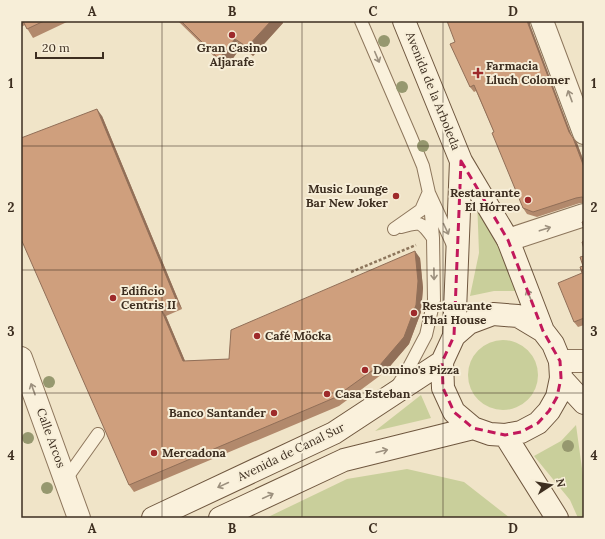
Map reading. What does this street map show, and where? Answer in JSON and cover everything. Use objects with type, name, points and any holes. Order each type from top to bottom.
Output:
[{"type":"main road","name":"Avenida de la Arboleda","points":[[404,21],[461,162],[508,240],[544,331]]},
{"type":"main road","points":[[542,21],[584,133]]},
{"type":"main road","points":[[461,162],[454,336],[442,362],[443,388],[454,412],[473,428],[490,434],[504,435],[521,432],[538,423],[549,411],[557,397],[561,369]]},
{"type":"main road","points":[[508,240],[584,215]]},
{"type":"main road","points":[[454,336],[469,323],[493,314],[518,316],[544,331],[553,344],[561,369],[584,403]]},
{"type":"main road","name":"Calle Arcos","points":[[21,358],[80,518]]},
{"type":"main road","points":[[561,369],[584,361]]},
{"type":"main road","name":"Avenida de Canal Sur","points":[[153,518],[334,433],[442,362]]},
{"type":"main road","points":[[220,518],[344,460],[473,428]]},
{"type":"main road","points":[[504,435],[557,518]]},
{"type":"lane","points":[[361,21],[422,166],[429,193],[433,238],[434,300],[426,335],[407,370],[391,395]]},
{"type":"lane","points":[[429,193],[421,210],[394,228],[416,223],[424,225],[433,238]]},
{"type":"lane","points":[[429,193],[457,253]]},
{"type":"lane","points":[[66,479],[98,434]]},
{"type":"path","points":[[351,272],[399,252]]},
{"type":"highlighted area","points":[[461,161],[508,240],[543,331],[560,361],[561,378],[557,397],[549,411],[538,423],[521,432],[505,435],[473,428],[454,412],[443,388],[442,362],[454,336]]},
{"type":"green space","points":[[477,199],[499,245],[517,291],[494,291],[470,296],[479,253]]},
{"type":"green space","points":[[503,340],[516,343],[528,350],[535,362],[538,375],[535,388],[528,400],[516,407],[503,410],[490,407],[478,400],[471,388],[468,375],[471,362],[478,350],[490,343]]},
{"type":"green space","points":[[421,395],[431,418],[375,431]]},
{"type":"green space","points":[[576,425],[584,483],[584,518],[578,518],[570,500],[534,456],[561,441]]},
{"type":"green space","points":[[407,469],[464,482],[510,518],[266,518],[347,479]]},
{"type":"building","points":[[23,21],[44,21],[27,29]]},
{"type":"building","name":"Gran Casino Aljarafe","points":[[181,21],[271,21],[247,47],[235,39],[219,59]]},
{"type":"building","points":[[447,21],[527,21],[569,132],[573,138],[584,167],[584,198],[576,198],[533,212],[523,208],[474,85],[470,87],[450,44],[455,42]]},
{"type":"building","name":"Edificio Centris II","points":[[97,109],[177,302],[161,309],[183,361],[229,359],[231,330],[415,251],[418,281],[416,305],[404,337],[380,365],[334,398],[129,485],[21,239],[21,138]]},
{"type":"building","points":[[584,256],[584,318],[574,322],[558,283],[582,273],[580,267],[583,266],[580,257]]},
{"type":"place","name":"Gran Casino Aljarafe","points":[[232,35]]},
{"type":"place","name":"Farmacia Lluch Colomer","points":[[478,73]]},
{"type":"place","name":"Music Lounge Bar New Joker","points":[[396,196]]},
{"type":"place","name":"Restaurante El Hórreo","points":[[528,200]]},
{"type":"place","name":"Edificio Centris II","points":[[113,298]]},
{"type":"place","name":"Restaurante Thai House","points":[[414,313]]},
{"type":"place","name":"Café Möcka","points":[[257,336]]},
{"type":"place","name":"Domino's Pizza","points":[[365,370]]},
{"type":"place","name":"Casa Esteban","points":[[327,394]]},
{"type":"place","name":"Banco Santander","points":[[274,413]]},
{"type":"place","name":"Mercadona","points":[[154,453]]}]
